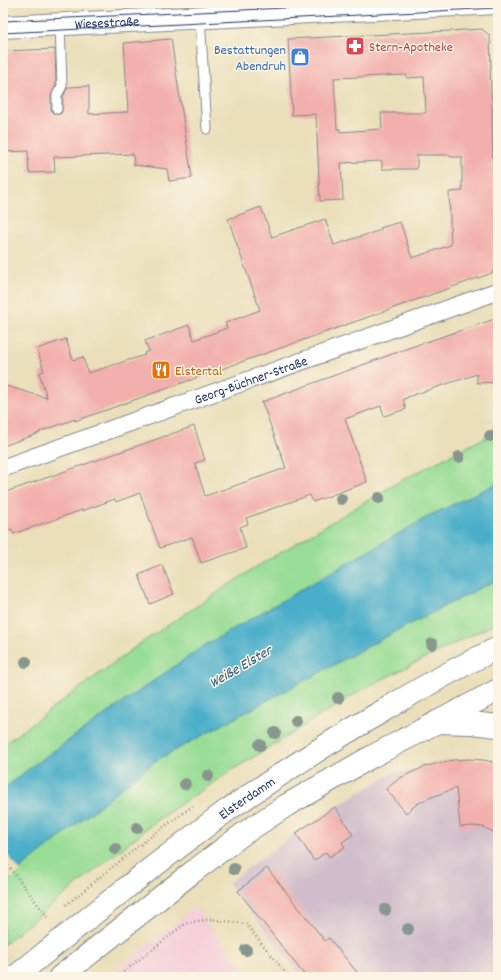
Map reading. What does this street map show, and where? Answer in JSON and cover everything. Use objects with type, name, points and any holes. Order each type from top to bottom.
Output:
[{"type":"main road","name":"Wiesestraße","points":[[3,27],[498,3]]},
{"type":"main road","name":"Elsterdamm","points":[[15,977],[228,810],[285,771],[341,735],[411,694],[498,648]]},
{"type":"main road","name":"Elsterdamm","points":[[60,977],[243,834],[300,798],[371,757],[498,690]]},
{"type":"main road","points":[[437,722],[471,723],[498,726]]},
{"type":"street","name":"Georg-Büchner-Straße","points":[[3,468],[498,291]]},
{"type":"lane","points":[[200,18],[207,129]]},
{"type":"lane","points":[[57,109],[57,95],[62,86],[60,24]]},
{"type":"path","points":[[3,859],[49,919]]},
{"type":"path","points":[[117,977],[186,923],[212,919],[246,924],[289,977]]},
{"type":"shaded area","points":[[469,759],[498,763],[498,977],[302,977],[228,883],[296,833],[335,807],[391,774],[416,770],[439,762]]},
{"type":"shaded area","points":[[195,907],[248,977],[108,977]]},
{"type":"green space","points":[[498,431],[498,483],[431,515],[202,647],[35,764],[3,789],[3,745],[138,645],[256,567],[402,480]]},
{"type":"green space","points":[[498,579],[498,622],[365,688],[234,769],[157,820],[3,945],[3,883],[155,761],[391,634]]},
{"type":"water","name":"Weiße Elster","points":[[498,483],[498,579],[391,634],[155,761],[3,883],[3,789],[35,764],[202,647],[431,515]]},
{"type":"pier","points":[[3,849],[21,872],[11,879],[3,869]]},
{"type":"building","points":[[482,29],[490,36],[493,181],[495,181],[498,230],[498,265],[492,273],[75,421],[75,419],[3,446],[3,385],[47,398],[39,373],[44,371],[37,349],[66,339],[73,360],[83,357],[88,373],[145,355],[144,353],[149,351],[145,341],[189,325],[194,340],[227,328],[225,323],[260,310],[228,219],[261,207],[272,237],[325,219],[334,245],[381,230],[380,228],[400,222],[412,258],[451,245],[449,192],[462,191],[462,157],[450,157],[450,155],[417,155],[417,169],[382,169],[382,161],[341,163],[343,200],[320,201],[316,114],[292,115],[288,39]],"holes":[[[407,75],[407,78],[424,77],[426,113],[381,113],[382,129],[340,132],[340,129],[337,129],[334,78]]]},
{"type":"building","points":[[171,39],[192,178],[169,181],[167,169],[134,165],[133,154],[54,157],[55,172],[29,173],[28,151],[3,152],[3,51],[55,49],[56,85],[51,95],[51,109],[54,114],[60,114],[62,112],[63,97],[68,87],[89,86],[89,114],[128,112],[124,43]]},
{"type":"building","points":[[498,318],[498,382],[477,383],[477,374],[407,397],[403,399],[406,409],[384,416],[381,406],[345,419],[367,482],[313,502],[310,495],[246,518],[248,524],[240,527],[246,548],[201,563],[192,537],[160,548],[140,493],[116,502],[115,499],[13,534],[12,529],[3,532],[3,493],[194,426],[205,460],[195,463],[205,496],[286,468],[262,402],[414,346]]},
{"type":"building","points":[[162,565],[174,594],[150,604],[139,575]]},
{"type":"building","points":[[469,759],[498,763],[498,834],[483,827],[460,827],[456,788],[417,804],[406,813],[386,789],[400,778],[426,766],[453,760]]},
{"type":"building","points":[[335,807],[353,835],[342,842],[345,847],[329,857],[326,852],[314,861],[296,833]]},
{"type":"building","points":[[267,868],[325,941],[329,938],[361,977],[306,977],[238,891]]},
{"type":"tram line","points":[[3,21],[394,3]]},
{"type":"tram line","points":[[3,33],[498,8]]},
{"type":"place","name":"Stern-Apotheke","points":[[355,46]]},
{"type":"place","name":"Bestattungen Abendruh","points":[[300,57]]},
{"type":"place","name":"Elstertal","points":[[161,370]]}]
